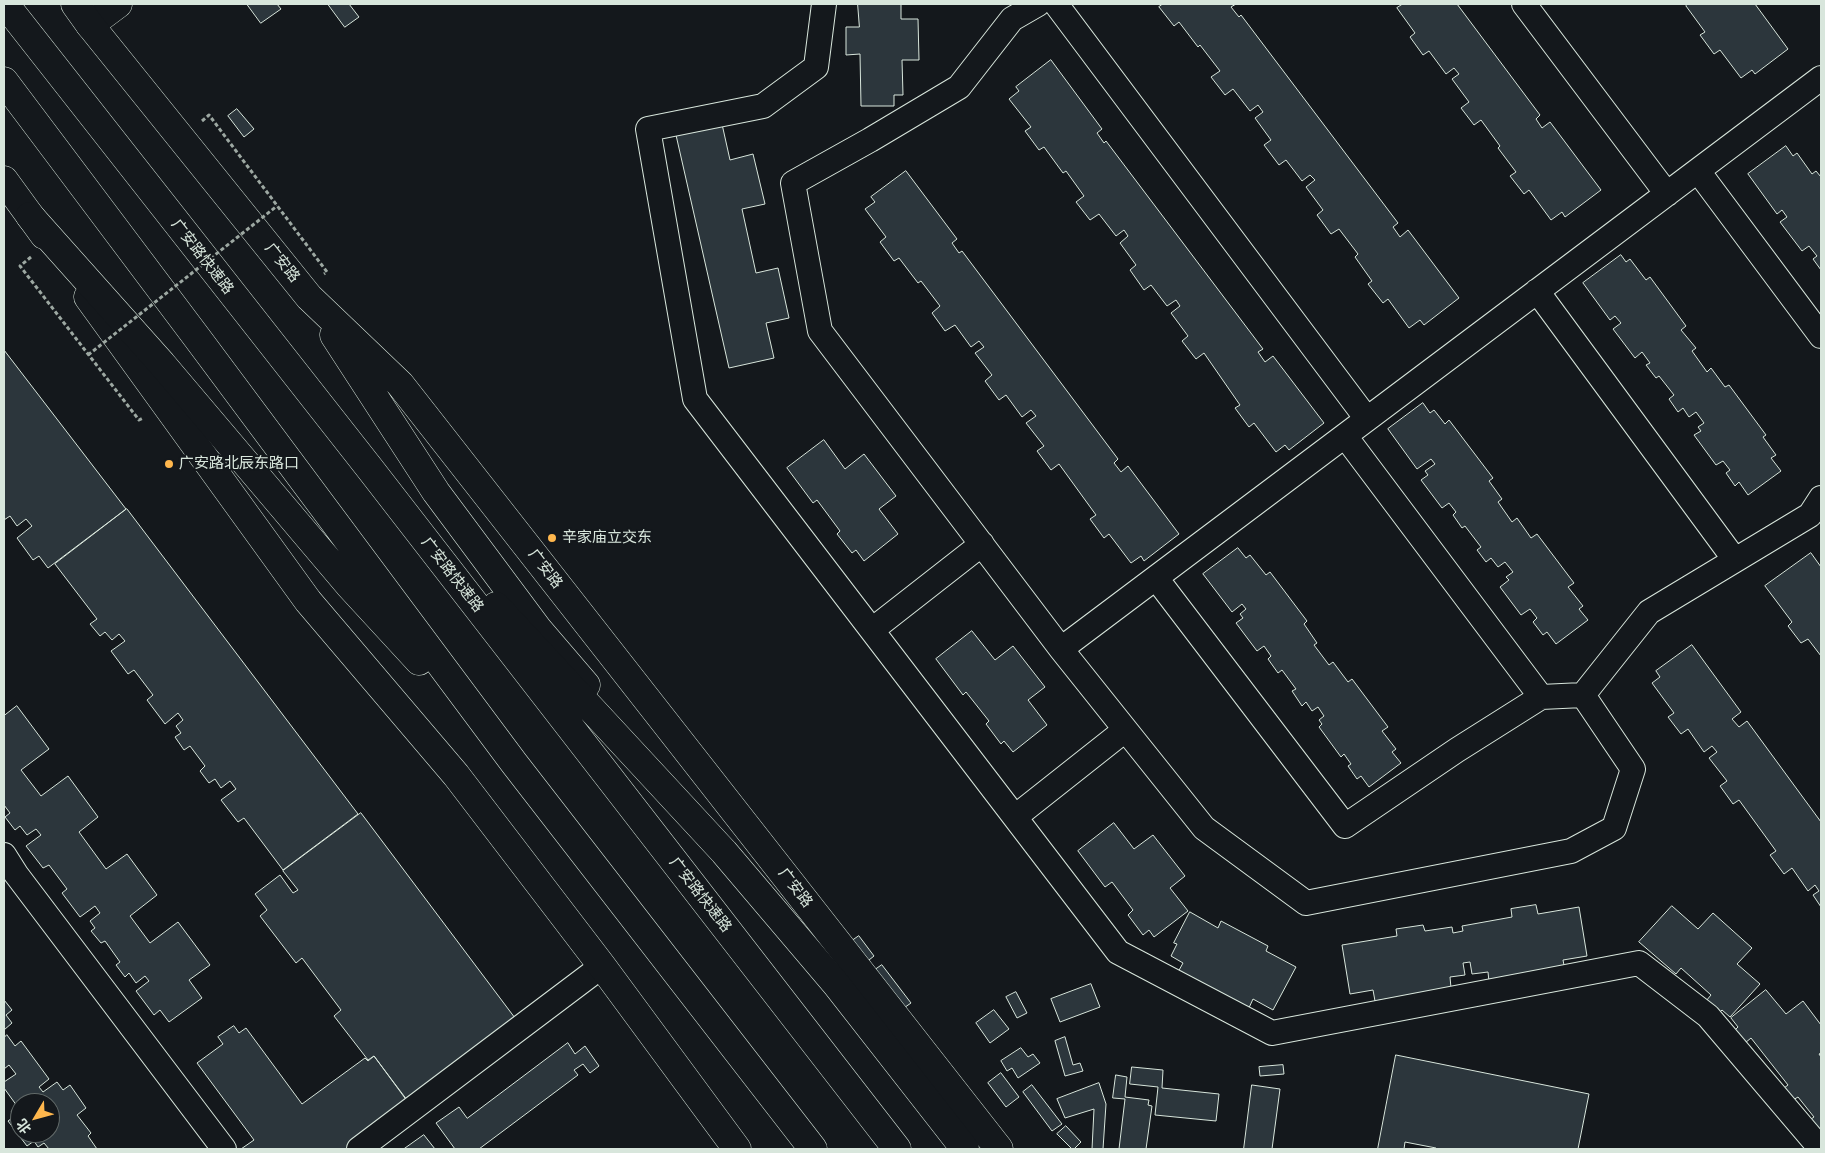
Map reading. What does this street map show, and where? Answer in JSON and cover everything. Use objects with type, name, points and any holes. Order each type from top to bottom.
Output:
[{"type":"main road","name":"广安路快速路","points":[[6,4],[897,1149]]},
{"type":"main road","points":[[83,14],[118,4]]},
{"type":"main road","name":"广安路","points":[[83,14],[309,297],[400,384],[999,1149]]},
{"type":"main road","points":[[4,81],[514,763],[813,1149]]},
{"type":"main road","points":[[4,180],[308,601],[456,775],[602,966],[737,1149]]},
{"type":"main road","points":[[30,216],[162,364],[349,585],[514,763]]},
{"type":"main road","points":[[309,297],[436,492],[527,614],[836,984],[965,1149]]},
{"type":"main road","points":[[370,470],[724,852]]},
{"type":"main road","points":[[704,1008],[790,1149]]},
{"type":"street","points":[[824,4],[816,67],[763,106],[648,129],[695,399],[1118,952],[1272,1033],[1639,962],[1708,1016],[1821,1149]]},
{"type":"street","points":[[1038,4],[1012,18],[958,87],[870,140],[793,183],[820,331],[1061,649],[1204,828],[1306,903],[1571,851],[1614,828],[1633,770],[1583,695]]},
{"type":"street","points":[[1056,4],[1367,419]]},
{"type":"street","points":[[1524,4],[1667,194]]},
{"type":"street","points":[[1061,649],[1821,78]]},
{"type":"street","points":[[1698,171],[1821,336]]},
{"type":"street","points":[[1538,291],[1735,560]]},
{"type":"street","points":[[1345,436],[1541,696]]},
{"type":"street","points":[[1583,695],[1649,612],[1810,515],[1821,498]]},
{"type":"street","points":[[872,630],[982,544]]},
{"type":"street","points":[[1156,578],[1345,826],[1541,696],[1583,695]]},
{"type":"street","points":[[1015,817],[1125,730]]},
{"type":"street","points":[[4,854],[16,874],[224,1149]]},
{"type":"street","points":[[359,1149],[602,966]]},
{"type":"path","points":[[209,115],[327,272]]},
{"type":"path","points":[[88,355],[277,206]]},
{"type":"path","points":[[20,266],[139,420]]},
{"type":"building","points":[[247,4],[277,4],[281,9],[261,23]]},
{"type":"building","points":[[328,4],[349,4],[359,17],[345,27]]},
{"type":"building","points":[[858,4],[901,4],[901,19],[918,19],[919,60],[902,60],[903,95],[894,95],[894,106],[861,106],[860,54],[846,55],[846,27],[859,27]]},
{"type":"building","points":[[1163,4],[1236,4],[1231,7],[1239,17],[1241,15],[1398,223],[1393,227],[1400,237],[1408,230],[1459,298],[1424,325],[1420,320],[1409,328],[1388,299],[1383,303],[1368,284],[1372,281],[1355,257],[1358,254],[1339,229],[1331,234],[1317,215],[1323,210],[1306,187],[1315,180],[1310,175],[1302,181],[1286,160],[1279,165],[1264,145],[1271,140],[1255,118],[1263,112],[1258,105],[1250,111],[1233,89],[1225,95],[1211,77],[1220,71],[1179,22],[1174,26],[1159,7]]},
{"type":"building","points":[[1403,4],[1457,4],[1540,115],[1536,119],[1542,128],[1550,122],[1601,190],[1565,217],[1562,212],[1551,220],[1529,190],[1524,194],[1510,176],[1516,172],[1498,148],[1500,146],[1481,120],[1474,125],[1461,108],[1469,102],[1452,79],[1459,74],[1454,68],[1446,74],[1429,51],[1423,55],[1410,37],[1415,33],[1397,8]]},
{"type":"building","points":[[1688,4],[1755,4],[1788,49],[1755,74],[1752,70],[1741,78],[1720,50],[1714,54],[1700,35],[1705,32],[1686,6]]},
{"type":"building","points":[[1051,60],[1102,129],[1097,133],[1104,143],[1106,141],[1263,349],[1258,352],[1265,362],[1273,356],[1324,423],[1289,450],[1285,445],[1276,452],[1254,423],[1249,427],[1235,408],[1240,405],[1204,353],[1196,359],[1182,341],[1188,336],[1171,313],[1180,306],[1176,300],[1167,306],[1151,285],[1144,290],[1130,270],[1136,265],[1120,243],[1128,236],[1124,230],[1116,236],[1099,214],[1090,220],[1076,202],[1084,196],[1066,171],[1063,173],[1044,147],[1039,150],[1025,131],[1031,127],[1009,99],[1019,91],[1016,87]]},
{"type":"building","points":[[237,109],[254,129],[244,137],[228,116]]},
{"type":"building","points":[[722,124],[730,160],[753,154],[765,204],[742,209],[756,273],[778,268],[789,318],[766,323],[774,358],[729,368],[676,135]]},
{"type":"building","points":[[1786,146],[1793,156],[1797,153],[1812,174],[1816,171],[1821,177],[1821,270],[1813,259],[1817,256],[1809,246],[1802,251],[1780,222],[1787,217],[1782,210],[1777,214],[1748,174]]},
{"type":"building","points":[[906,171],[957,239],[952,243],[959,253],[962,251],[1118,459],[1114,463],[1121,472],[1128,466],[1179,534],[1144,561],[1141,556],[1131,563],[1109,534],[1104,538],[1090,519],[1096,515],[1059,464],[1051,470],[1037,451],[1044,446],[1026,423],[1036,416],[1031,410],[1022,417],[1006,395],[999,400],[985,381],[992,375],[975,353],[984,347],[979,341],[971,347],[955,325],[945,331],[932,313],[940,306],[921,281],[918,283],[899,258],[894,261],[880,242],[886,237],[865,209],[875,202],[871,197]]},
{"type":"building","points":[[1621,255],[1626,262],[1630,259],[1646,280],[1650,277],[1686,326],[1681,330],[1696,348],[1692,351],[1707,372],[1711,368],[1725,387],[1729,385],[1766,435],[1763,437],[1776,455],[1771,458],[1781,471],[1748,495],[1739,482],[1735,486],[1726,473],[1730,470],[1723,461],[1716,465],[1694,435],[1701,431],[1698,427],[1704,423],[1696,412],[1689,417],[1683,408],[1678,412],[1669,399],[1674,395],[1659,376],[1656,378],[1646,365],[1650,363],[1642,352],[1635,358],[1613,329],[1621,323],[1615,316],[1610,320],[1583,283]]},
{"type":"building","points":[[4,350],[126,509],[48,568],[39,556],[33,560],[17,538],[32,526],[26,519],[17,526],[10,516],[4,520]]},
{"type":"building","points":[[1423,403],[1430,413],[1434,410],[1445,424],[1449,420],[1493,478],[1489,481],[1502,499],[1498,502],[1512,522],[1517,518],[1531,538],[1537,534],[1574,583],[1568,587],[1583,606],[1579,609],[1588,620],[1556,644],[1547,632],[1543,635],[1533,622],[1537,618],[1530,609],[1521,615],[1500,587],[1509,580],[1506,577],[1513,572],[1505,562],[1498,567],[1491,558],[1486,562],[1477,550],[1481,547],[1465,526],[1462,528],[1453,515],[1456,512],[1449,503],[1442,508],[1421,480],[1428,475],[1425,471],[1435,464],[1431,459],[1417,469],[1388,429]]},
{"type":"building","points":[[824,440],[845,469],[864,454],[896,496],[879,509],[898,534],[864,561],[856,550],[852,553],[837,534],[840,531],[817,500],[813,503],[787,468]]},
{"type":"building","points":[[127,509],[358,814],[283,870],[244,818],[238,822],[221,800],[236,789],[230,781],[221,788],[215,779],[209,783],[200,771],[205,766],[190,746],[184,750],[175,737],[181,733],[176,726],[183,720],[178,713],[165,724],[147,700],[153,695],[134,670],[128,674],[111,651],[125,641],[119,634],[112,640],[105,632],[100,636],[90,624],[97,619],[55,564]]},
{"type":"building","points":[[1238,548],[1246,558],[1250,555],[1266,575],[1270,572],[1307,621],[1304,624],[1317,643],[1314,645],[1329,665],[1333,662],[1348,682],[1352,679],[1388,727],[1382,731],[1396,749],[1392,752],[1401,763],[1369,787],[1361,776],[1357,779],[1348,766],[1351,764],[1344,754],[1341,757],[1319,727],[1322,724],[1319,720],[1324,716],[1318,707],[1312,711],[1306,702],[1302,706],[1292,691],[1296,689],[1282,670],[1278,673],[1268,659],[1271,656],[1264,646],[1257,651],[1236,623],[1243,618],[1240,614],[1246,609],[1242,604],[1232,612],[1203,574]]},
{"type":"building","points":[[1811,553],[1821,567],[1821,656],[1808,639],[1801,643],[1788,626],[1792,622],[1765,586]]},
{"type":"building","points":[[972,631],[995,660],[1013,646],[1045,687],[1028,700],[1047,725],[1013,752],[1004,741],[1001,744],[986,724],[989,721],[966,692],[963,695],[936,659]]},
{"type":"building","points":[[1692,645],[1741,712],[1732,719],[1739,727],[1747,721],[1821,822],[1821,907],[1813,895],[1819,891],[1815,885],[1808,891],[1792,868],[1784,874],[1770,855],[1776,851],[1739,800],[1733,804],[1720,786],[1727,781],[1709,758],[1717,752],[1712,746],[1704,752],[1688,729],[1681,734],[1668,717],[1674,713],[1652,683],[1660,677],[1656,671]]},
{"type":"building","points":[[17,706],[49,749],[21,770],[41,796],[68,776],[98,817],[79,832],[106,869],[127,854],[157,895],[130,916],[150,943],[178,922],[210,965],[189,980],[202,998],[169,1022],[160,1010],[154,1015],[136,991],[149,981],[145,976],[136,983],[129,973],[125,977],[116,965],[120,962],[105,941],[101,943],[91,931],[95,928],[90,921],[100,913],[95,906],[80,917],[62,893],[67,889],[49,865],[43,868],[26,846],[41,835],[36,829],[27,835],[20,826],[15,830],[5,817],[10,813],[4,805],[4,716]]},
{"type":"building","points":[[361,813],[518,1022],[410,1104],[374,1056],[368,1060],[334,1016],[341,1010],[302,958],[296,963],[260,916],[267,910],[255,894],[280,875],[293,893],[298,890],[283,871]]},
{"type":"building","points":[[1114,823],[1134,849],[1153,835],[1185,876],[1170,888],[1188,911],[1154,937],[1149,930],[1143,935],[1128,915],[1133,910],[1112,882],[1105,887],[1078,851]]},
{"type":"building","points":[[1536,905],[1538,914],[1579,907],[1587,956],[1563,960],[1565,970],[1489,982],[1488,972],[1472,974],[1470,962],[1463,963],[1465,975],[1450,977],[1451,988],[1375,1001],[1373,990],[1350,994],[1342,945],[1397,936],[1396,929],[1423,925],[1425,931],[1452,927],[1453,933],[1463,931],[1462,926],[1512,917],[1511,909]]},
{"type":"building","points":[[1672,906],[1698,929],[1713,913],[1752,948],[1737,964],[1760,984],[1730,1017],[1722,1010],[1719,1013],[1706,1001],[1711,995],[1681,968],[1676,974],[1639,942]]},
{"type":"building","points":[[1190,912],[1218,928],[1221,921],[1268,946],[1266,951],[1296,967],[1273,1010],[1253,999],[1248,1010],[1178,972],[1183,963],[1171,956],[1177,944],[1174,943]]},
{"type":"building","points":[[859,936],[874,956],[864,964],[849,943]]},
{"type":"building","points":[[882,965],[911,1003],[901,1010],[872,972]]},
{"type":"building","points":[[1091,984],[1100,1007],[1060,1022],[1051,999]]},
{"type":"building","points":[[1766,990],[1786,1014],[1803,1001],[1821,1025],[1821,1053],[1819,1054],[1821,1057],[1821,1131],[1818,1133],[1808,1121],[1814,1117],[1798,1097],[1793,1100],[1784,1088],[1788,1085],[1751,1038],[1745,1043],[1735,1030],[1738,1027],[1731,1018]]},
{"type":"building","points":[[1016,992],[1027,1013],[1017,1018],[1006,997]]},
{"type":"building","points":[[4,1000],[12,1010],[6,1015],[12,1023],[4,1030]]},
{"type":"building","points":[[994,1010],[1009,1029],[990,1043],[976,1023]]},
{"type":"building","points":[[234,1026],[239,1033],[246,1028],[302,1104],[365,1058],[368,1061],[374,1056],[413,1109],[359,1149],[241,1149],[254,1140],[197,1063],[223,1044],[218,1037]]},
{"type":"building","points":[[7,1035],[15,1046],[21,1041],[49,1079],[39,1087],[43,1092],[57,1082],[63,1090],[70,1085],[86,1108],[77,1115],[91,1133],[88,1136],[97,1149],[49,1149],[44,1143],[60,1143],[60,1093],[10,1093],[10,1096],[4,1088],[4,1082],[16,1074],[9,1065],[4,1069],[4,1038]]},
{"type":"building","points":[[1065,1037],[1073,1065],[1080,1063],[1083,1071],[1065,1076],[1055,1041]]},
{"type":"building","points":[[568,1043],[575,1054],[585,1046],[599,1066],[590,1073],[583,1064],[574,1070],[578,1075],[479,1149],[455,1149],[436,1123],[459,1107],[467,1118]]},
{"type":"building","points":[[1021,1048],[1028,1057],[1033,1054],[1040,1063],[1018,1078],[1012,1068],[1007,1071],[1001,1061]]},
{"type":"building","points":[[1396,1055],[1589,1094],[1578,1149],[1436,1149],[1405,1142],[1404,1149],[1378,1149]]},
{"type":"building","points":[[1283,1065],[1284,1074],[1260,1076],[1259,1067]]},
{"type":"building","points":[[1132,1067],[1163,1070],[1162,1088],[1219,1094],[1216,1121],[1155,1115],[1158,1087],[1130,1084]]},
{"type":"building","points":[[1001,1073],[1019,1097],[1006,1107],[988,1083]]},
{"type":"building","points":[[1116,1075],[1127,1077],[1125,1097],[1149,1100],[1148,1105],[1152,1106],[1146,1149],[1119,1149],[1125,1099],[1113,1098]]},
{"type":"building","points":[[1099,1083],[1106,1104],[1103,1149],[1092,1149],[1094,1109],[1065,1118],[1057,1099]]},
{"type":"building","points":[[1032,1085],[1062,1124],[1052,1131],[1023,1092]]},
{"type":"building","points":[[1252,1085],[1280,1089],[1272,1149],[1244,1149]]},
{"type":"building","points":[[1066,1126],[1081,1142],[1074,1149],[1057,1134]]},
{"type":"building","points":[[424,1135],[435,1149],[404,1149]]},
{"type":"building","points":[[35,1143],[44,1143],[38,1147]]},
{"type":"place","name":"广安路北辰东路口","points":[[169,464]]},
{"type":"place","name":"辛家庙立交东","points":[[552,538]]}]
